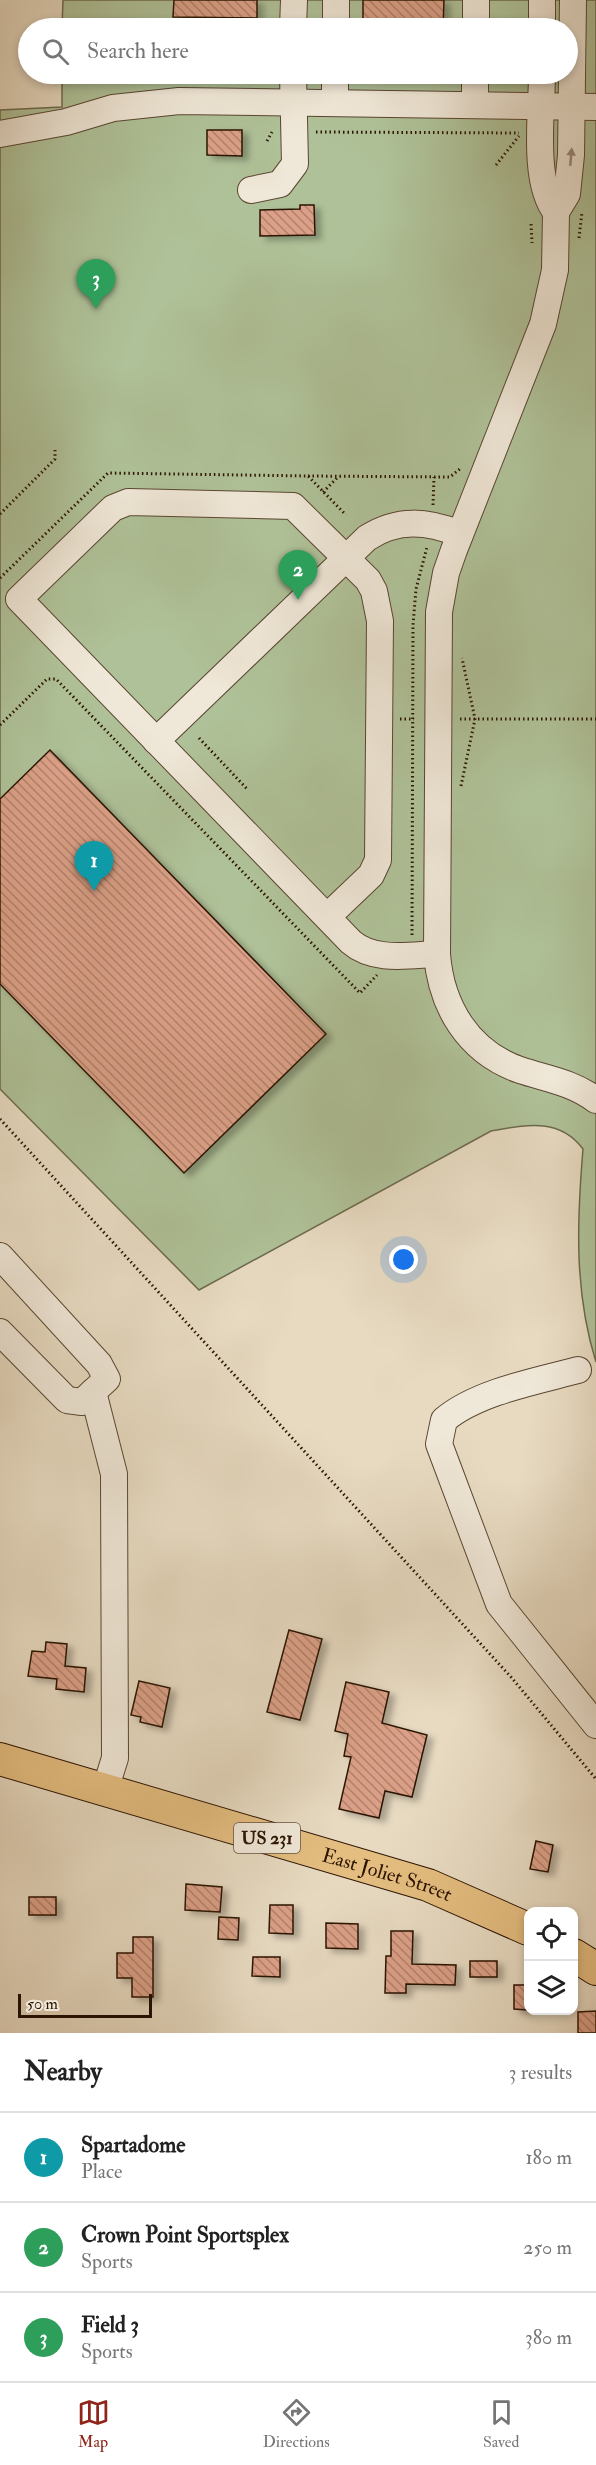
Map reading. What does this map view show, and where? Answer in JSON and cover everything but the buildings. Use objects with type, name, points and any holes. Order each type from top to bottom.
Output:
[{"type":"main road","name":"East Joliet Street","points":[[0,1759],[428,1885],[524,1927]]},
{"type":"main road","points":[[578,1958],[596,1969]]},
{"type":"lane","points":[[293,18],[294,0]]},
{"type":"lane","points":[[336,0],[336,18]]},
{"type":"lane","points":[[476,0],[476,18]]},
{"type":"lane","points":[[542,0],[542,18]]},
{"type":"lane","points":[[573,0],[575,18]]},
{"type":"lane","points":[[556,212],[567,194],[572,146],[584,106],[578,48]]},
{"type":"lane","points":[[251,190],[280,184],[295,164],[293,84]]},
{"type":"lane","points":[[335,84],[335,103]]},
{"type":"lane","points":[[475,105],[476,84]]},
{"type":"lane","points":[[542,84],[541,154],[546,194],[556,212],[556,263],[547,311],[446,573],[439,612],[437,954],[443,994],[451,1011],[474,1043],[504,1064],[570,1084],[596,1100]]},
{"type":"lane","points":[[0,134],[66,122],[113,108],[168,102],[584,106]]},
{"type":"lane","points":[[327,917],[371,875],[378,860],[380,621],[377,602],[368,580],[300,510],[285,504],[128,502],[113,507],[19,599],[351,942],[367,953],[437,954]]},
{"type":"lane","points":[[156,741],[346,557],[376,532],[400,524],[431,524],[460,534]]},
{"type":"lane","points":[[0,1256],[99,1364],[107,1379],[81,1402],[67,1400],[0,1332]]},
{"type":"lane","points":[[578,1370],[530,1383],[462,1407],[444,1420],[440,1444],[499,1604],[596,1725]]},
{"type":"lane","points":[[93,1392],[114,1474],[116,1522],[115,1758],[105,1790]]},
{"type":"path","points":[[306,131],[522,132],[496,165]]},
{"type":"path","points":[[531,224],[533,248]]},
{"type":"path","points":[[0,514],[55,459],[55,450]]},
{"type":"path","points":[[308,476],[455,476],[465,459]]},
{"type":"path","points":[[323,492],[340,475]]},
{"type":"path","points":[[433,509],[434,477]]},
{"type":"path","points":[[412,939],[414,606],[419,573],[431,537]]},
{"type":"path","points":[[0,725],[43,683],[52,677],[56,679],[360,993]]},
{"type":"path","points":[[380,718],[596,719]]},
{"type":"path","points":[[460,791],[475,719]]},
{"type":"path","points":[[199,738],[249,789]]},
{"type":"path","points":[[0,1119],[511,1677],[596,1779]]},
{"type":"green space","points":[[63,0],[596,0],[596,1362],[584,1309],[579,1256],[579,1203],[583,1149],[563,1132],[541,1126],[491,1131],[199,1290],[0,1089],[0,110],[62,107],[62,84],[578,84],[578,18],[62,18]]},
{"type":"place","name":"Field 3","points":[[96,309]]},
{"type":"place","name":"Crown Point Sportsplex","points":[[298,600]]},
{"type":"place","name":"Spartadome","points":[[94,891]]}]
